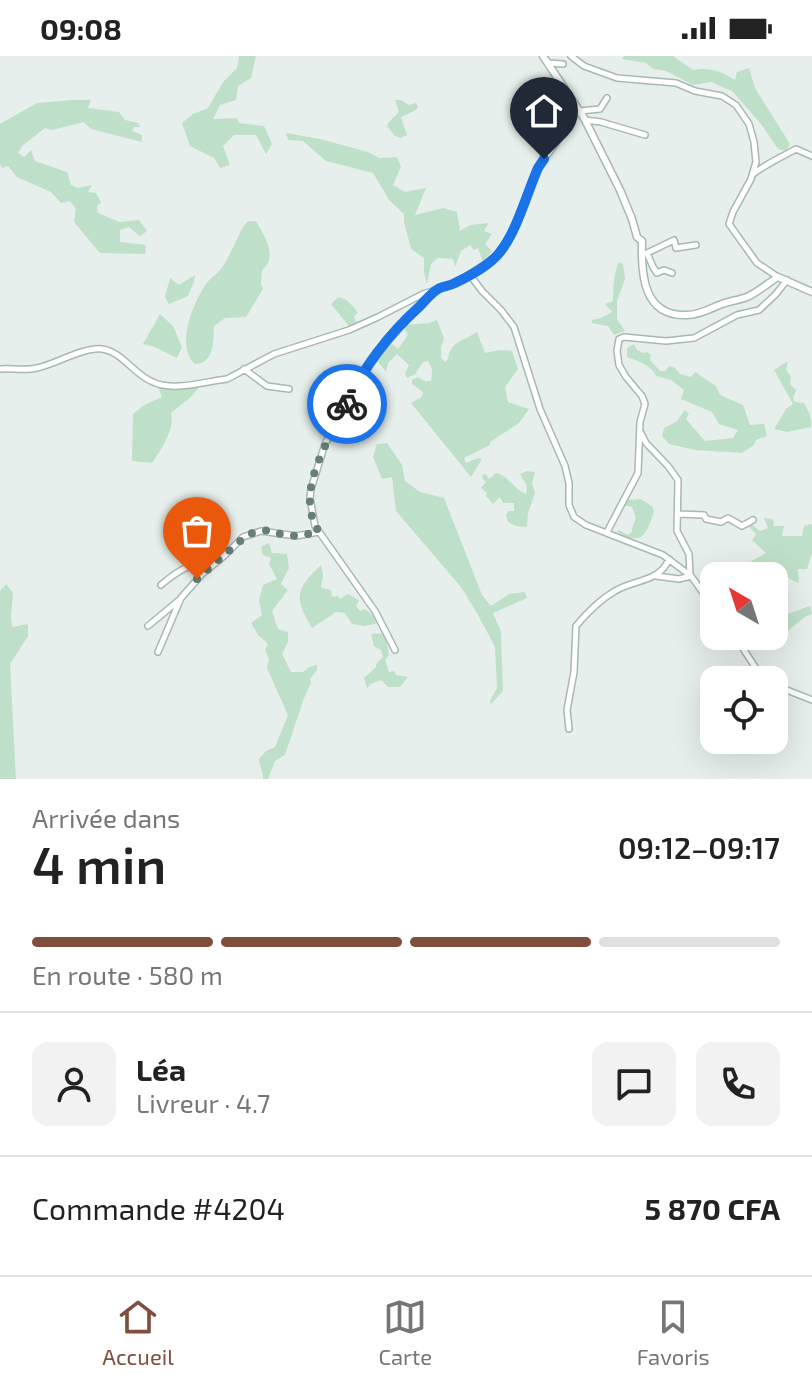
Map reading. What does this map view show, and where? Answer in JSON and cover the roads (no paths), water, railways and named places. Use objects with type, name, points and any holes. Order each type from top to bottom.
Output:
[{"type":"street","points":[[571,56],[584,66],[617,78],[676,83],[695,91],[715,93],[732,102],[746,117],[752,131],[756,162],[729,224],[757,263],[778,277],[812,292]]},
{"type":"street","points":[[545,59],[580,111],[620,190],[637,237],[642,241],[642,267],[648,294],[657,306],[674,313],[697,313],[741,299],[778,277]]},
{"type":"street","points":[[545,59],[563,64]]},
{"type":"street","points":[[580,111],[600,109],[607,98]]},
{"type":"street","points":[[0,369],[35,368],[101,349],[116,355],[152,382],[164,385],[227,379],[282,351],[322,340],[368,322],[423,294],[454,284],[496,257],[503,248],[538,168],[568,126],[574,103]]},
{"type":"street","points":[[585,120],[645,135]]},
{"type":"street","points":[[752,175],[767,163],[796,149],[812,156]]},
{"type":"street","points":[[647,253],[674,240],[676,248],[696,245]]},
{"type":"street","points":[[642,246],[657,273],[664,270],[672,273]]},
{"type":"street","points":[[470,275],[514,327],[540,409],[565,466],[571,513],[579,521],[669,559],[691,576],[700,589]]},
{"type":"street","points":[[691,576],[689,554],[677,531],[678,480],[646,443],[641,432],[640,422],[645,404],[619,365],[619,339],[666,341],[694,338],[733,316],[759,310],[787,280]]},
{"type":"street","points":[[395,650],[382,622],[319,532],[311,514],[311,489],[331,432],[371,359],[402,323],[438,289]]},
{"type":"street","points":[[244,369],[267,386],[289,389]]},
{"type":"street","points":[[607,532],[638,473],[641,432]]},
{"type":"street","points":[[678,514],[704,515],[706,519],[717,522],[728,518],[742,526],[753,520]]},
{"type":"street","points":[[148,626],[243,537],[268,530],[296,536],[319,532]]},
{"type":"street","points":[[655,576],[669,559]]},
{"type":"street","points":[[161,585],[186,566],[218,561]]},
{"type":"street","points":[[569,729],[567,710],[574,672],[576,626],[615,591],[655,576],[676,579],[691,576]]},
{"type":"street","points":[[158,652],[181,598]]},
{"type":"street","points":[[788,691],[812,700]]}]
